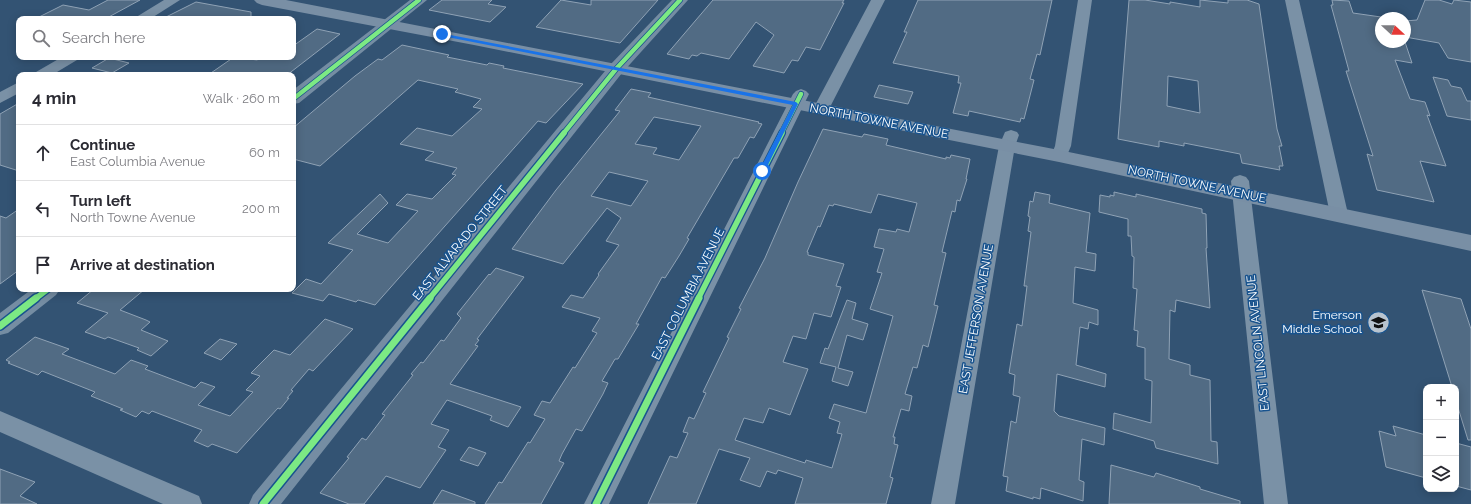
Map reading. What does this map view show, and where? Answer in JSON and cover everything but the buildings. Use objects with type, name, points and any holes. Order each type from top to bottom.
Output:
[{"type":"main road","name":"NORTH TOWNE AVENUE","points":[[262,0],[394,20]]},
{"type":"main road","name":"NORTH TOWNE AVENUE","points":[[312,0],[394,20],[1240,187],[1337,208],[1471,242]]},
{"type":"main road","name":"NORTH TOWNE AVENUE","points":[[1337,208],[1471,229]]},
{"type":"street","points":[[145,16],[173,0]]},
{"type":"street","points":[[296,96],[419,0]]},
{"type":"street","name":"EAST ALVARADO STREET","points":[[263,504],[620,65],[680,0]]},
{"type":"street","points":[[824,104],[878,0]]},
{"type":"street","points":[[1061,151],[1086,0]]},
{"type":"street","points":[[1292,0],[1337,208]]},
{"type":"street","points":[[46,72],[67,60]]},
{"type":"street","points":[[0,98],[16,89]]},
{"type":"street","name":"EAST COLUMBIA AVENUE","points":[[596,504],[798,99]]},
{"type":"street","name":"EAST JEFFERSON AVENUE","points":[[943,504],[1009,141]]},
{"type":"street","name":"EAST LINCOLN AVENUE","points":[[1240,187],[1276,504]]},
{"type":"street","points":[[0,326],[44,292]]},
{"type":"street","points":[[0,421],[190,504]]},
{"type":"cycle path","points":[[296,97],[419,0]]},
{"type":"cycle path","points":[[263,504],[616,69],[680,0]]},
{"type":"cycle path","points":[[596,504],[801,94]]},
{"type":"cycle path","points":[[0,326],[44,292]]},
{"type":"place","name":"Emerson Middle School","points":[[1378,322]]},
{"type":"route","points":[[442,34],[796,104],[762,171]]}]
